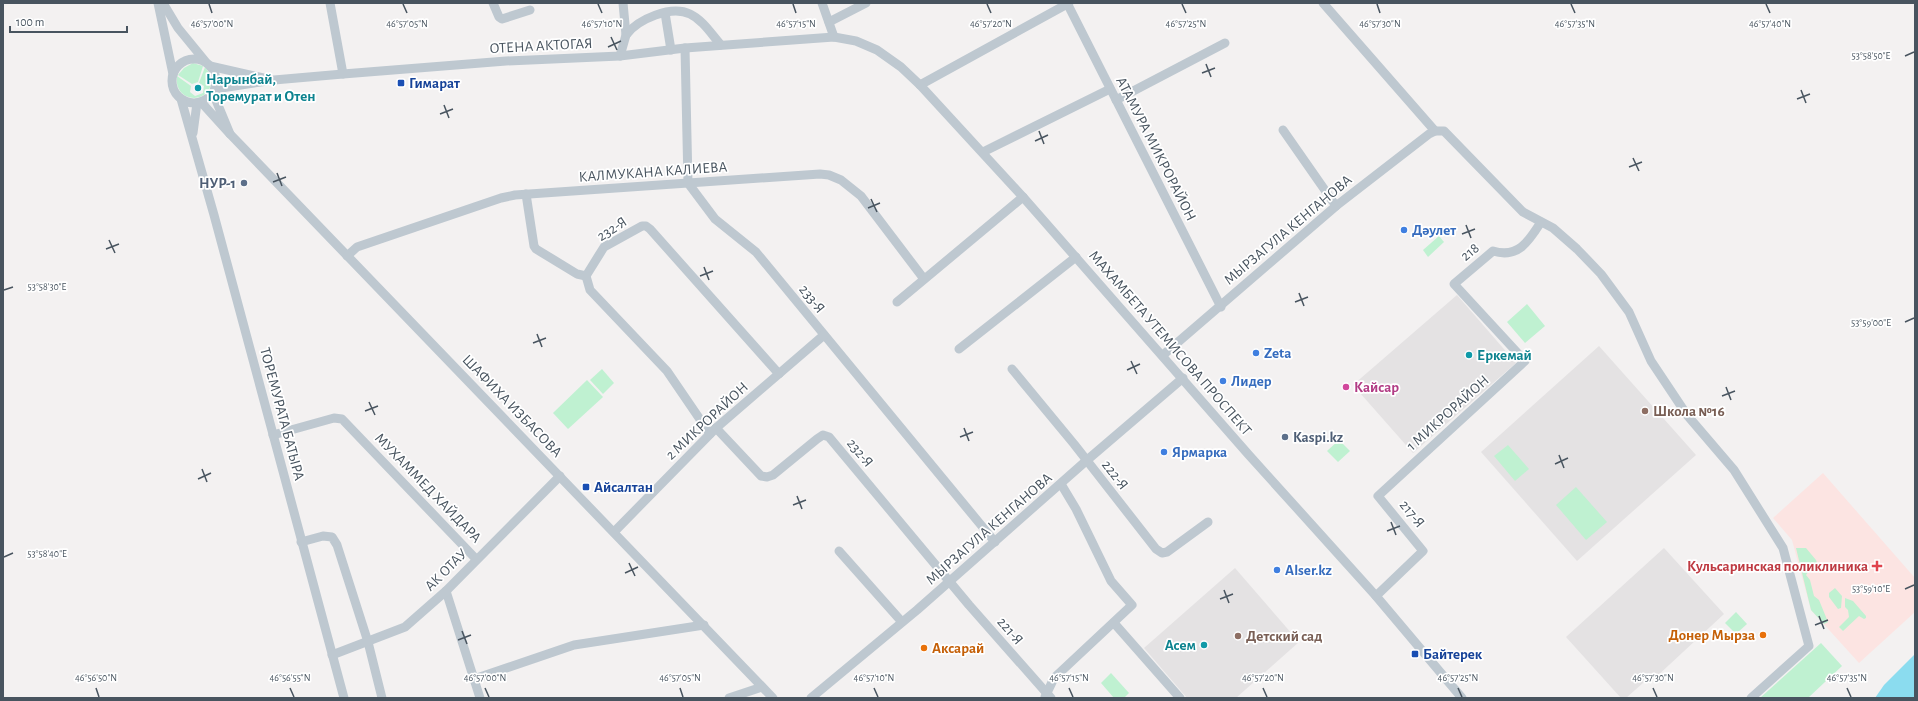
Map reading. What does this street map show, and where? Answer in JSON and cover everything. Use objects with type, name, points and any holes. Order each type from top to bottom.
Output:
[{"type":"street","points":[[158,3],[173,74],[172,83],[174,91],[180,99],[199,103]]},
{"type":"street","points":[[163,3],[178,28],[208,64],[216,79],[214,91],[230,134]]},
{"type":"street","points":[[330,3],[343,74]]},
{"type":"street","points":[[493,3],[499,17],[502,19],[530,10]]},
{"type":"street","points":[[620,56],[626,35],[623,3]]},
{"type":"street","points":[[822,3],[834,37]]},
{"type":"street","points":[[829,22],[866,3]]},
{"type":"street","points":[[920,85],[1068,3]]},
{"type":"street","name":"АТАМУРА МИКРОРАЙОН","points":[[1068,3],[1220,307]]},
{"type":"street","points":[[1323,3],[1435,131],[1444,131],[1523,212],[1553,228],[1601,274],[1629,312],[1652,361],[1687,415],[1734,470],[1780,542],[1790,568],[1809,646],[1751,698]]},
{"type":"street","points":[[626,35],[637,23],[647,18],[680,11],[691,14],[708,29],[721,45]]},
{"type":"street","points":[[665,13],[671,50]]},
{"type":"street","name":"ОТЕНА АКТОГАЯ","points":[[214,91],[274,80],[506,61],[620,56],[685,48],[834,37]]},
{"type":"street","name":"МАХАМБЕТА УТЕМИСОВА ПРОСПЕКТ","points":[[834,37],[856,41],[877,50],[901,67],[920,85],[983,152],[1183,378],[1248,454],[1376,596],[1462,698]]},
{"type":"street","points":[[1116,100],[1225,43]]},
{"type":"street","points":[[685,48],[688,183]]},
{"type":"street","points":[[173,74],[178,65],[187,60],[197,59],[208,64]]},
{"type":"street","name":"ОТЕНА АКТОГАЯ","points":[[208,64],[274,80]]},
{"type":"street","points":[[983,152],[1110,89]]},
{"type":"street","points":[[192,136],[199,103],[214,91]]},
{"type":"street","name":"ТОРЕМУРАТА БАТЫРА","points":[[180,99],[192,136],[344,698]]},
{"type":"street","name":"ШАФИХА ИЗБАСОВА","points":[[199,103],[773,698]]},
{"type":"street","points":[[1283,130],[1336,206]]},
{"type":"street","name":"МЫРЗАГУЛА КЕНГАНОВА","points":[[1163,356],[1336,206],[1429,134],[1435,131]]},
{"type":"street","name":"КАЛМУКАНА КАЛИЕВА","points":[[347,256],[357,247],[501,198],[526,194],[828,175],[841,180],[861,196],[924,279]]},
{"type":"street","name":"233-Я","points":[[688,183],[715,219],[756,252],[995,542]]},
{"type":"street","points":[[526,194],[534,246],[536,249],[577,274],[586,276]]},
{"type":"street","points":[[897,302],[1023,197]]},
{"type":"street","name":"218","points":[[1525,361],[1454,284],[1493,251],[1507,254],[1516,251],[1531,237],[1541,222]]},
{"type":"street","name":"232-Я","points":[[779,374],[646,226],[642,226],[604,247],[586,276],[590,290],[667,371],[713,431],[761,476],[767,477],[773,475],[816,438],[823,436],[829,437],[949,581]]},
{"type":"street","points":[[959,349],[1076,257]]},
{"type":"street","name":"2 МИКРОРАЙОН","points":[[614,532],[713,431],[824,335]]},
{"type":"street","name":"1 МИКРОРАЙОН","points":[[1378,496],[1525,361]]},
{"type":"street","name":"222-Я","points":[[1012,369],[1074,444],[1156,549],[1162,553],[1168,552],[1208,522]]},
{"type":"street","name":"МЫРЗАГУЛА КЕНГАНОВА","points":[[811,698],[995,542],[1086,461],[1183,378]]},
{"type":"street","name":"МУХАММЕД ХАЙДАРА","points":[[273,435],[334,418],[342,419],[476,559]]},
{"type":"street","name":"АК ОТАУ","points":[[332,655],[405,627],[446,591],[476,559],[560,476]]},
{"type":"street","points":[[1048,697],[1054,678],[1132,605],[1111,581],[1076,509],[1061,484]]},
{"type":"street","name":"217-Я","points":[[1376,596],[1423,551],[1378,496]]},
{"type":"street","points":[[301,542],[323,536],[332,537],[337,545],[368,642],[382,698]]},
{"type":"street","points":[[839,551],[902,622]]},
{"type":"street","name":"221-Я","points":[[949,581],[1048,697]]},
{"type":"street","points":[[446,591],[480,698]]},
{"type":"street","points":[[1114,623],[1180,698]]},
{"type":"street","points":[[474,679],[574,645],[704,625]]},
{"type":"street","points":[[729,698],[762,687]]},
{"type":"shaded area","points":[[1457,295],[1516,363],[1413,453],[1353,385]]},
{"type":"shaded area","points":[[1599,346],[1696,455],[1577,561],[1481,452]]},
{"type":"shaded area","points":[[1823,473],[1915,578],[1915,612],[1859,663],[1811,610],[1792,540],[1773,518]]},
{"type":"shaded area","points":[[1664,548],[1724,614],[1655,678],[1652,675],[1626,698],[1621,698],[1566,637]]},
{"type":"shaded area","points":[[1235,568],[1299,642],[1236,698],[1187,698],[1144,648]]},
{"type":"green space","points":[[193,63],[203,66],[198,82],[192,84],[178,75],[184,68]]},
{"type":"green space","points":[[205,67],[212,77],[210,87],[206,93],[200,97],[193,98],[186,96],[181,92],[177,85],[177,76],[191,86],[190,92],[195,96],[203,93],[204,86],[199,83]]},
{"type":"green space","points":[[1439,236],[1444,242],[1428,257],[1423,250]]},
{"type":"green space","points":[[1527,304],[1545,326],[1525,343],[1507,322]]},
{"type":"green space","points":[[602,369],[614,383],[603,394],[590,380]]},
{"type":"green space","points":[[587,380],[603,397],[568,429],[553,413]]},
{"type":"green space","points":[[1339,440],[1350,451],[1338,462],[1327,451]]},
{"type":"green space","points":[[1508,445],[1529,469],[1515,481],[1494,456]]},
{"type":"green space","points":[[1576,487],[1607,522],[1586,540],[1556,505]]},
{"type":"green space","points":[[1796,548],[1806,548],[1816,560],[1819,569],[1810,569],[1806,575],[1810,580],[1814,596],[1819,600],[1828,622],[1824,624],[1811,610]]},
{"type":"green space","points":[[1835,588],[1842,596],[1841,608],[1838,609],[1829,597],[1829,593]]},
{"type":"green space","points":[[1845,598],[1853,601],[1866,616],[1866,618],[1864,619],[1859,616],[1843,631],[1839,627],[1849,617],[1848,610],[1845,607]]},
{"type":"green space","points":[[1736,612],[1747,624],[1736,634],[1725,623]]},
{"type":"green space","points":[[1821,643],[1842,666],[1808,698],[1760,698]]},
{"type":"green space","points":[[1111,673],[1129,693],[1124,698],[1114,698],[1101,683]]},
{"type":"water","points":[[1915,654],[1915,698],[1875,698],[1884,685]]},
{"type":"place","name":"Гимарат","points":[[401,83]]},
{"type":"place","name":"Нарынбай, Торемурат и Отен","points":[[198,88]]},
{"type":"place","name":"НУР-1","points":[[244,183]]},
{"type":"place","name":"Дәулет","points":[[1404,230]]},
{"type":"place","name":"Zeta","points":[[1256,353]]},
{"type":"place","name":"Еркемай","points":[[1469,355]]},
{"type":"place","name":"Лидер","points":[[1223,381]]},
{"type":"place","name":"Кайсар","points":[[1346,387]]},
{"type":"place","name":"Школа №16","points":[[1645,411]]},
{"type":"place","name":"Kaspi.kz","points":[[1285,437]]},
{"type":"place","name":"Ярмарка","points":[[1164,452]]},
{"type":"place","name":"Айсалтан","points":[[586,487]]},
{"type":"place","name":"Кульсаринская поликлиника","points":[[1877,566]]},
{"type":"place","name":"Alser.kz","points":[[1277,570]]},
{"type":"place","name":"Донер Мырза","points":[[1763,635]]},
{"type":"place","name":"Детский сад","points":[[1238,636]]},
{"type":"place","name":"Асем","points":[[1204,645]]},
{"type":"place","name":"Аксарай","points":[[924,648]]},
{"type":"place","name":"Байтерек","points":[[1415,654]]}]
